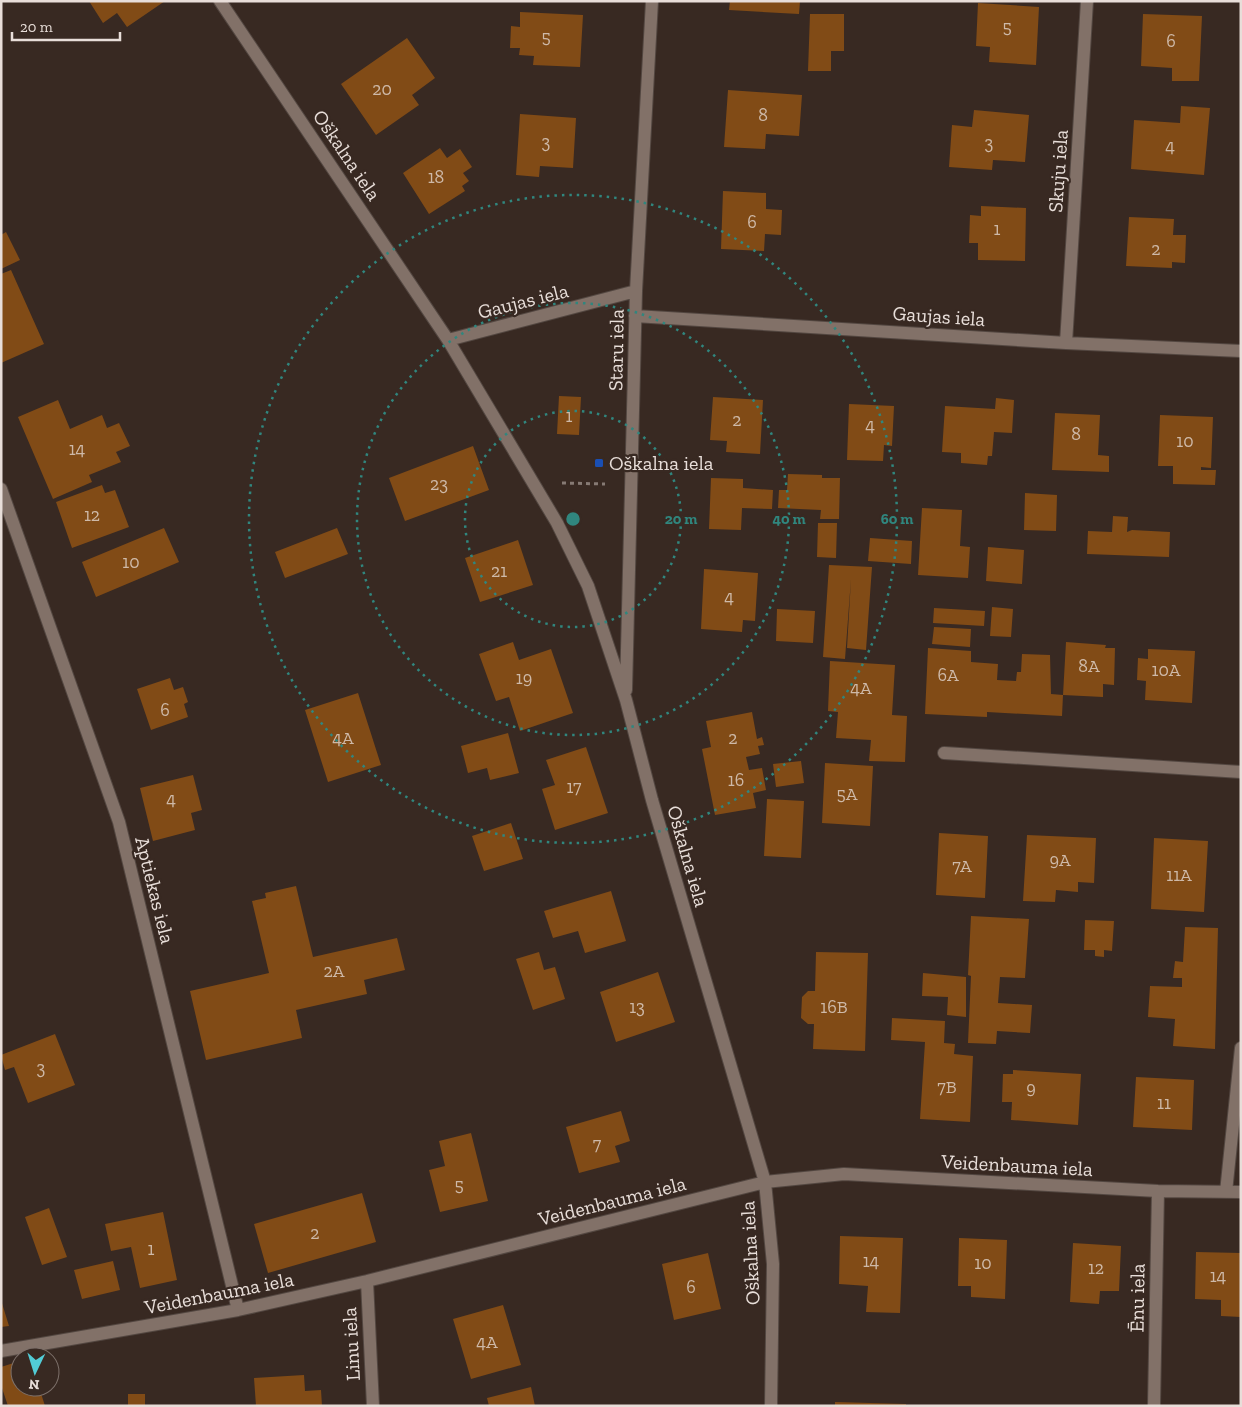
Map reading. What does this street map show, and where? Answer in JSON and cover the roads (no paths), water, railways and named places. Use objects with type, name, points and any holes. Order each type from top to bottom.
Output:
[{"type":"street","name":"Oškalna iela","points":[[220,1],[448,340],[557,523],[588,586],[626,700],[652,800],[764,1182],[773,1264],[771,1406]]},
{"type":"street","name":"Staru iela","points":[[626,700],[635,316],[652,1]]},
{"type":"street","name":"Skuju iela","points":[[1066,343],[1087,1]]},
{"type":"street","name":"Gaujas iela","points":[[448,340],[636,291]]},
{"type":"street","name":"Gaujas iela","points":[[635,316],[1066,343],[1241,351]]},
{"type":"street","name":"Aptiekas iela","points":[[1,490],[119,822],[238,1310]]},
{"type":"street","points":[[944,752],[1241,772]]},
{"type":"street","points":[[1226,1192],[1241,1048]]},
{"type":"street","name":"Veidenbauma iela","points":[[1,1351],[238,1310],[367,1282],[764,1182],[844,1174],[1158,1191],[1241,1192]]},
{"type":"street","name":"Ēnu iela","points":[[1154,1406],[1158,1191]]},
{"type":"street","name":"Linu iela","points":[[367,1282],[373,1406]]},
{"type":"place","name":"Oškalna iela","points":[[599,463]]}]
